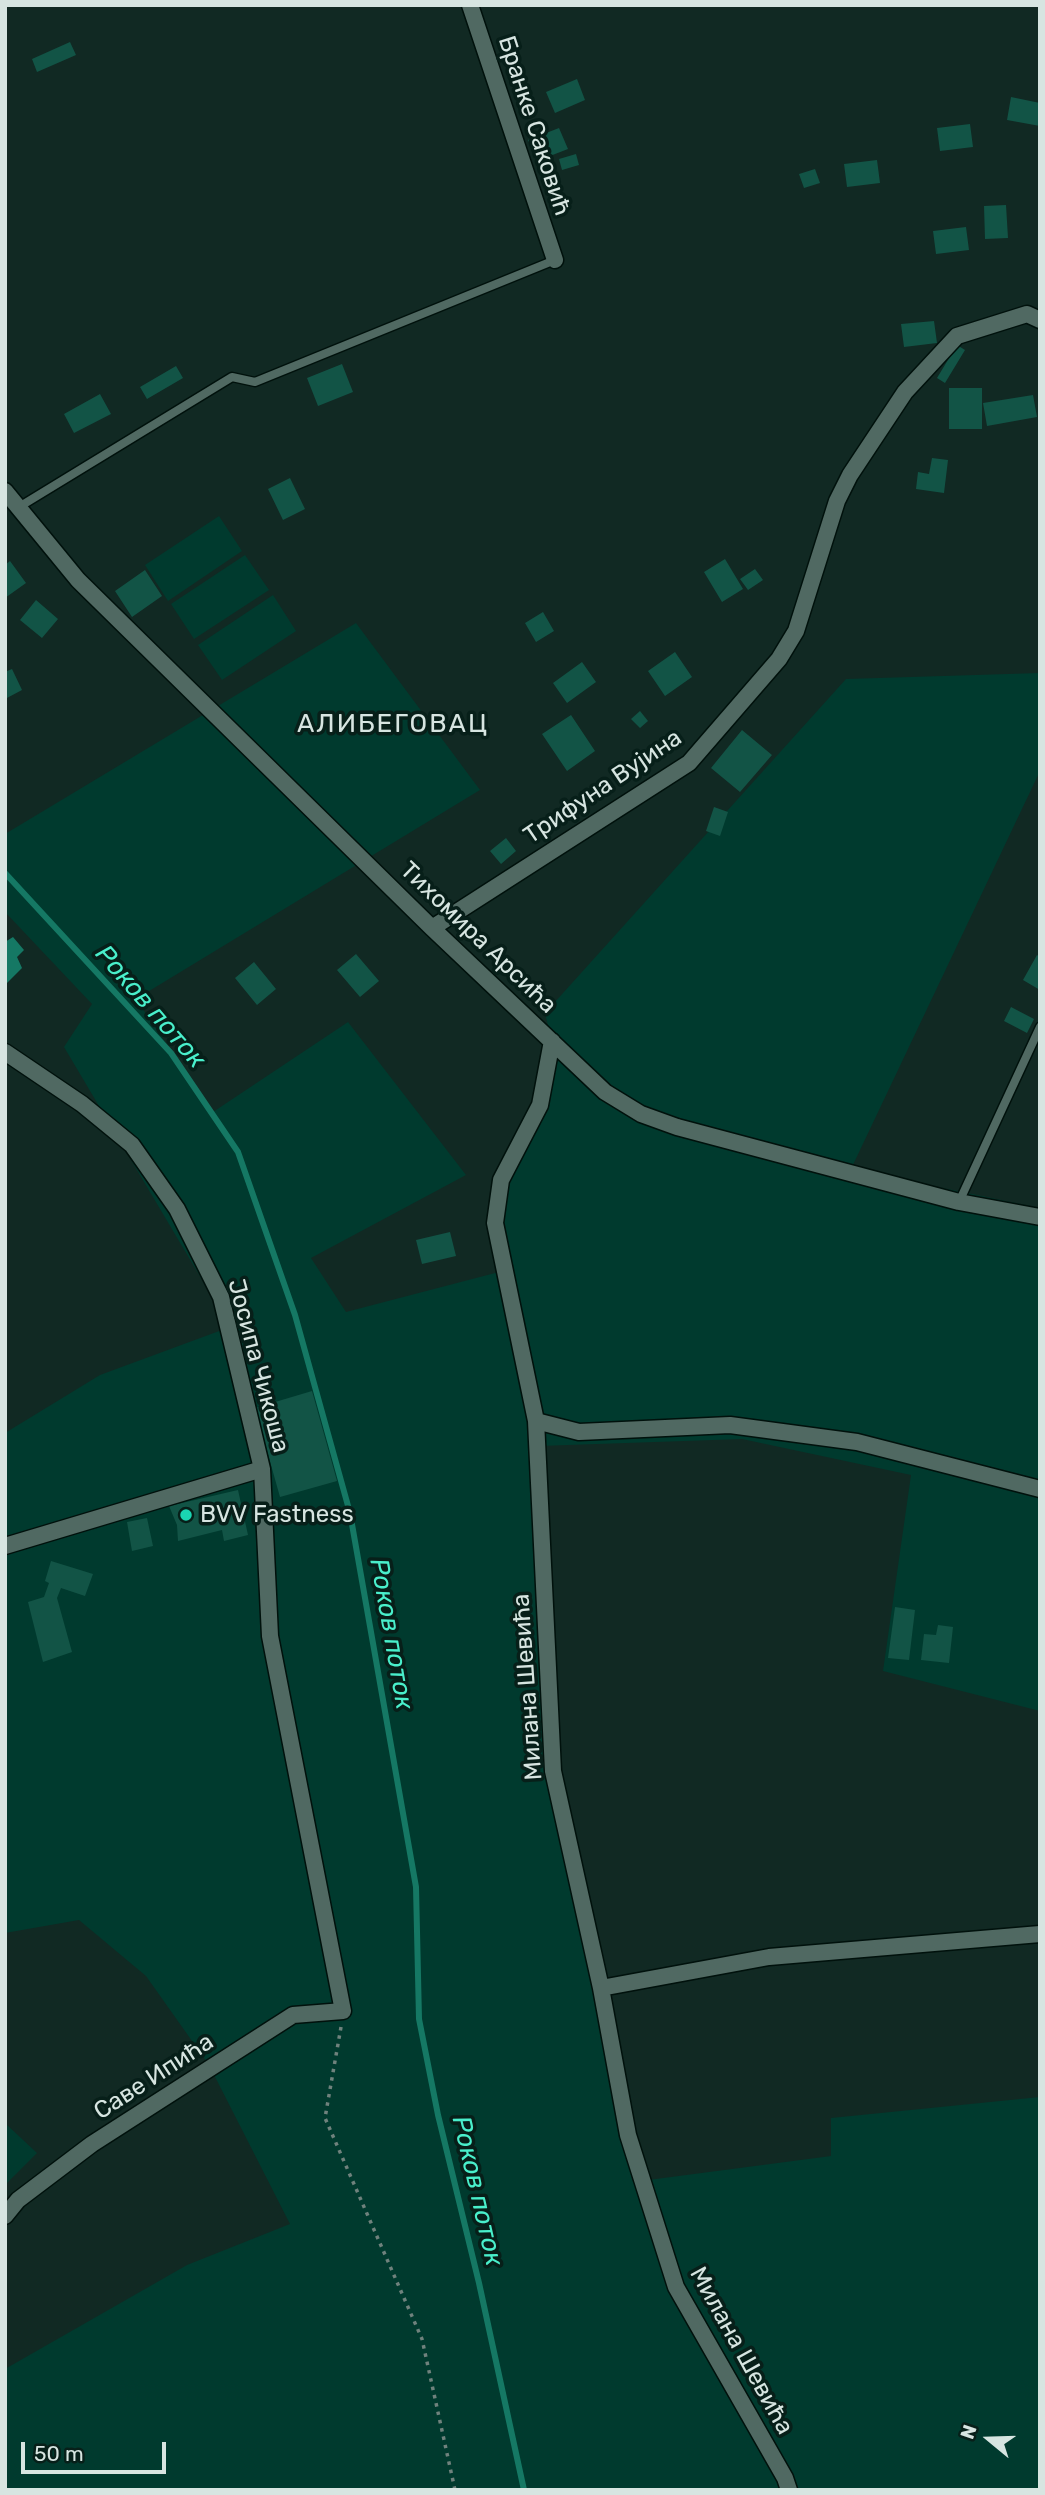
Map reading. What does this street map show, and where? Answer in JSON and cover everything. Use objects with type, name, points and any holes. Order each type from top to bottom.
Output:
[{"type":"street","name":"Бранке Саковић","points":[[470,5],[555,260]]},
{"type":"street","name":"Трифуна Вујина","points":[[432,928],[689,762],[779,659],[796,631],[837,502],[850,475],[905,392],[957,336],[1027,314],[1040,320]]},
{"type":"street","name":"Тихомира Арсића","points":[[5,491],[78,580],[432,928],[605,1092],[641,1114],[677,1127],[959,1202],[1040,1217]]},
{"type":"street","name":"Милана Шевића","points":[[552,1041],[540,1105],[501,1180],[495,1223],[536,1421],[552,1770],[601,1987],[628,2135],[676,2287],[785,2478],[789,2490]]},
{"type":"street","name":"Јосипа Чикоша","points":[[5,1546],[262,1469],[221,1297],[177,1209],[132,1145],[74,1098],[8,1058]]},
{"type":"street","points":[[536,1421],[579,1432],[730,1425],[857,1442],[1040,1489]]},
{"type":"street","points":[[262,1469],[270,1636],[343,2011]]},
{"type":"street","points":[[601,1987],[769,1957],[1040,1934]]},
{"type":"street","name":"Саве Ипића","points":[[5,2216],[18,2200],[93,2144],[293,2015],[343,2011]]},
{"type":"lane","points":[[19,507],[232,377],[255,382],[555,260]]},
{"type":"lane","points":[[959,1202],[1040,1027]]},
{"type":"path","points":[[343,2011],[325,2118],[422,2339],[455,2490]]},
{"type":"shaded area","points":[[219,516],[242,551],[168,601],[145,565]]},
{"type":"shaded area","points":[[245,555],[269,590],[194,639],[171,604]]},
{"type":"shaded area","points":[[273,595],[296,631],[222,680],[198,645]]},
{"type":"shaded area","points":[[356,623],[480,790],[136,999],[213,1112],[348,1022],[466,1175],[311,1258],[346,1312],[499,1272],[490,1190],[555,1054],[545,1013],[846,679],[1040,673],[1040,771],[851,1169],[1040,1208],[1040,1711],[883,1671],[911,1475],[742,1439],[539,1446],[547,1765],[633,2182],[831,2156],[831,2118],[1040,2097],[1040,2490],[5,2490],[5,2369],[187,2265],[290,2224],[209,2065],[146,1976],[79,1920],[5,1933],[5,1433],[100,1375],[230,1327],[64,1047],[92,1004],[5,912],[5,834]]},
{"type":"shaded area","points":[[13,937],[24,950],[17,957],[22,968],[5,985],[5,942]]},
{"type":"shaded area","points":[[5,2123],[37,2153],[5,2185]]},
{"type":"building","points":[[70,42],[76,55],[37,72],[32,59]]},
{"type":"building","points":[[577,79],[585,100],[555,113],[546,92]]},
{"type":"building","points":[[1011,97],[1040,103],[1040,126],[1007,120]]},
{"type":"building","points":[[970,124],[973,147],[940,151],[937,128]]},
{"type":"building","points":[[559,128],[568,149],[537,161],[528,140]]},
{"type":"building","points":[[576,154],[579,165],[562,170],[559,159]]},
{"type":"building","points":[[877,160],[880,183],[847,187],[844,164]]},
{"type":"building","points":[[815,169],[820,183],[804,188],[799,174]]},
{"type":"building","points":[[1006,205],[1008,238],[985,239],[984,206]]},
{"type":"building","points":[[966,227],[969,250],[936,254],[933,231]]},
{"type":"building","points":[[934,321],[937,343],[904,347],[901,324]]},
{"type":"building","points":[[957,345],[965,350],[945,383],[937,378]]},
{"type":"building","points":[[342,364],[353,392],[318,406],[307,378]]},
{"type":"building","points":[[176,366],[183,378],[147,399],[140,387]]},
{"type":"building","points":[[949,388],[982,388],[982,429],[949,429]]},
{"type":"building","points":[[100,394],[111,414],[74,433],[64,414]]},
{"type":"building","points":[[1033,395],[1037,417],[987,426],[983,403]]},
{"type":"building","points":[[932,458],[948,460],[944,493],[916,489],[918,472],[929,474]]},
{"type":"building","points":[[290,478],[305,509],[283,520],[268,489]]},
{"type":"building","points":[[725,559],[743,589],[722,602],[704,572]]},
{"type":"building","points":[[10,561],[26,583],[5,598],[5,565]]},
{"type":"building","points":[[755,569],[763,580],[748,590],[740,579]]},
{"type":"building","points":[[145,570],[162,596],[132,617],[115,591]]},
{"type":"building","points":[[36,600],[58,619],[42,638],[20,620]]},
{"type":"building","points":[[543,612],[554,631],[536,642],[525,623]]},
{"type":"building","points":[[675,652],[692,677],[665,696],[648,671]]},
{"type":"building","points":[[582,662],[596,682],[567,703],[553,683]]},
{"type":"building","points":[[12,669],[22,690],[5,699],[5,672]]},
{"type":"building","points":[[640,711],[648,721],[640,728],[631,719]]},
{"type":"building","points":[[571,715],[595,751],[567,771],[542,734]]},
{"type":"building","points":[[742,730],[772,755],[740,792],[711,768]]},
{"type":"building","points":[[714,807],[728,812],[720,836],[706,831]]},
{"type":"building","points":[[506,838],[516,851],[501,864],[490,851]]},
{"type":"building","points":[[356,954],[379,981],[360,997],[337,970]]},
{"type":"building","points":[[1037,955],[1040,957],[1040,990],[1023,980]]},
{"type":"building","points":[[254,962],[276,989],[257,1005],[235,978]]},
{"type":"building","points":[[1011,1007],[1034,1019],[1027,1033],[1004,1021]]},
{"type":"building","points":[[450,1232],[456,1256],[422,1264],[416,1240]]},
{"type":"building","points":[[312,1391],[337,1481],[280,1497],[255,1408]]},
{"type":"building","points":[[238,1490],[248,1535],[224,1541],[222,1530],[178,1541],[177,1525],[169,1506]]},
{"type":"building","points":[[147,1518],[153,1546],[132,1551],[127,1522]]},
{"type":"building","points":[[51,1561],[93,1574],[85,1596],[61,1588],[57,1598],[72,1652],[43,1662],[28,1602],[44,1597],[49,1583],[45,1581]]},
{"type":"building","points":[[895,1607],[915,1610],[909,1660],[888,1658]]},
{"type":"building","points":[[938,1625],[953,1627],[949,1663],[921,1660],[924,1634],[936,1635]]},
{"type":"waterway","name":"Роков поток","points":[[5,873],[171,1053],[238,1152],[295,1315],[350,1513],[416,1887],[419,2019],[438,2115],[479,2283],[524,2490]]},
{"type":"place","name":"BVV Fastness","points":[[186,1515]]},
{"type":"district","name":"АЛИБЕГОВАЦ","points":[[393,724]]}]
